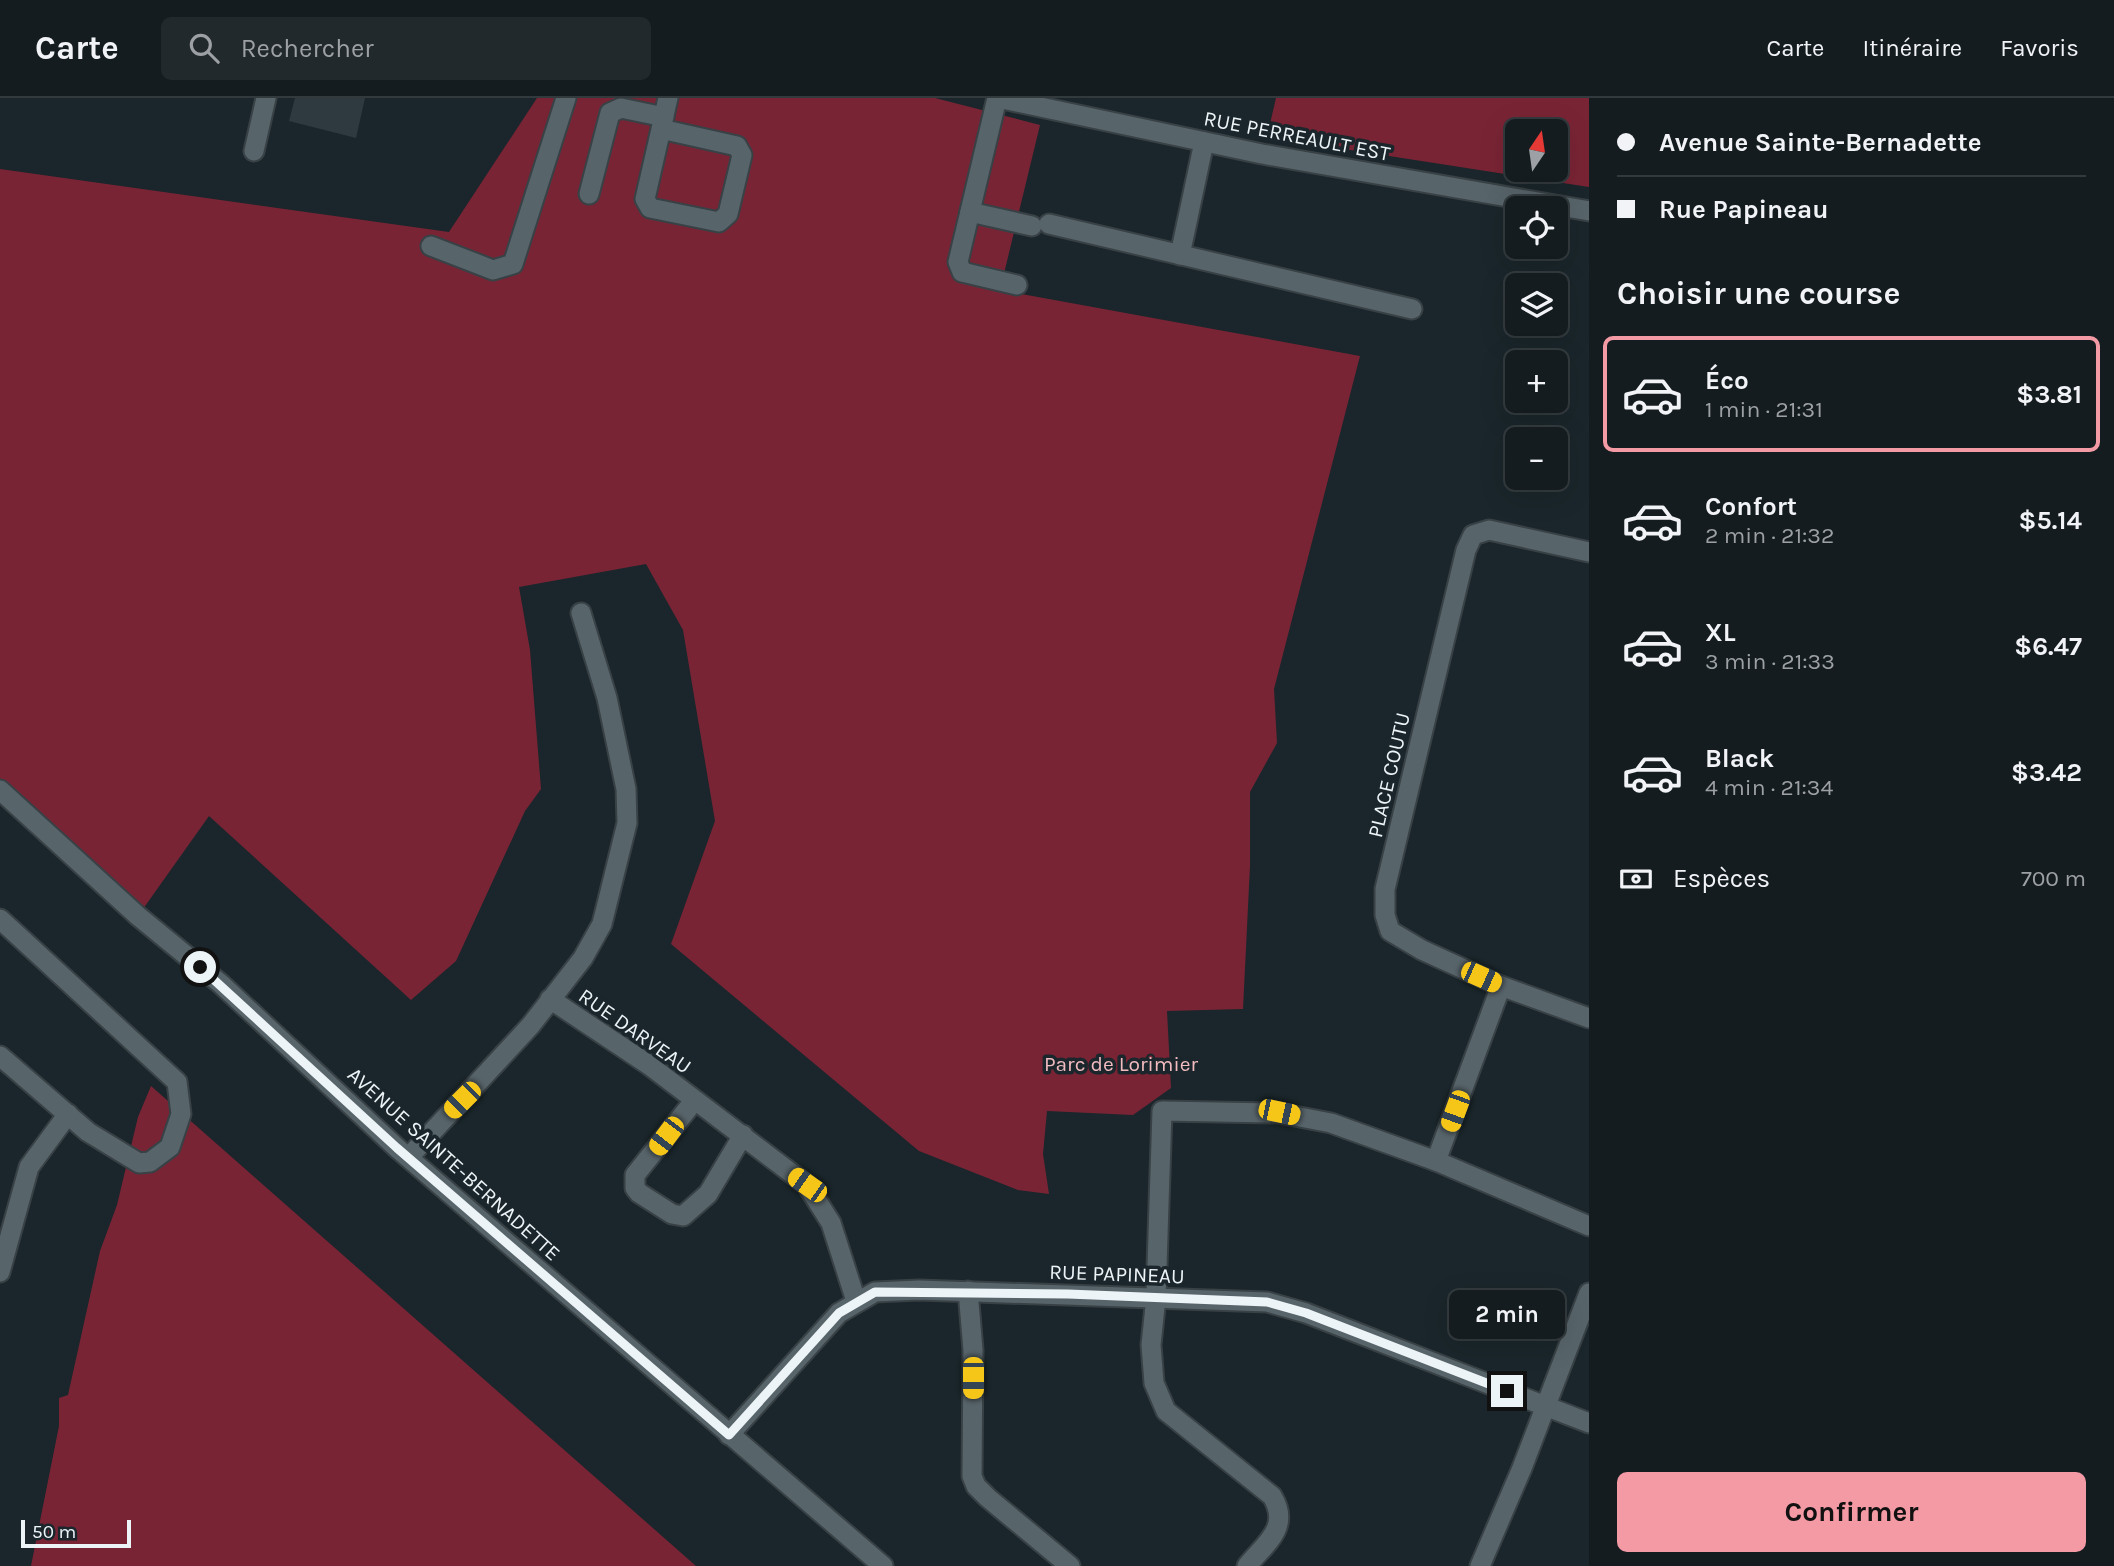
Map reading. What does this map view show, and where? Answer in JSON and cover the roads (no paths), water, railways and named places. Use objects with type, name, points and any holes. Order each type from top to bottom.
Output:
[{"type":"street","points":[[254,151],[266,98]]},
{"type":"street","points":[[431,246],[492,270],[513,264],[566,98]]},
{"type":"street","points":[[589,194],[610,113],[621,108],[662,123],[737,146],[742,155],[728,214],[719,222],[650,208],[645,199],[662,123],[668,98]]},
{"type":"street","points":[[998,98],[958,262],[962,272],[1017,285]]},
{"type":"street","name":"RUE PERREAULT EST","points":[[998,98],[1204,142],[1589,212]]},
{"type":"street","points":[[1180,255],[1204,142]]},
{"type":"street","points":[[970,212],[1180,255],[1412,309]]},
{"type":"street","name":"PLACE COUTU","points":[[1589,552],[1489,530],[1473,535],[1466,550],[1385,889],[1385,915],[1391,931],[1422,950],[1501,986],[1589,1018]]},
{"type":"street","points":[[409,1157],[490,1072],[583,958],[602,924],[627,823],[626,789],[607,698],[581,613]]},
{"type":"street","name":"AVENUE SAINTE-BERNADETTE","points":[[0,790],[138,916],[221,984],[409,1157],[883,1566]]},
{"type":"street","points":[[0,919],[177,1082],[181,1114],[170,1147],[150,1162],[139,1163],[88,1132],[0,1056]]},
{"type":"street","points":[[1436,1161],[1501,986]]},
{"type":"street","name":"RUE DARVEAU","points":[[550,999],[649,1065],[807,1185],[831,1223],[856,1301]]},
{"type":"street","name":"RUE DARVEAU","points":[[694,1101],[635,1175],[635,1188],[639,1193],[672,1214],[683,1216],[708,1194],[743,1135]]},
{"type":"street","points":[[1247,1566],[1278,1528],[1281,1517],[1278,1506],[1272,1496],[1166,1411],[1154,1383],[1151,1367],[1162,1111],[1279,1112],[1316,1119],[1436,1161],[1589,1226]]},
{"type":"street","points":[[0,1272],[29,1167],[68,1114]]},
{"type":"street","name":"RUE PAPINEAU","points":[[729,1435],[839,1313],[875,1292],[968,1292],[1267,1302],[1306,1313],[1589,1423]]},
{"type":"street","points":[[968,1292],[973,1350],[972,1476],[976,1486],[988,1498],[1070,1566]]},
{"type":"street","points":[[1480,1566],[1589,1293]]},
{"type":"park label","name":"Parc de Lorimier","points":[[1121,1064]]}]
